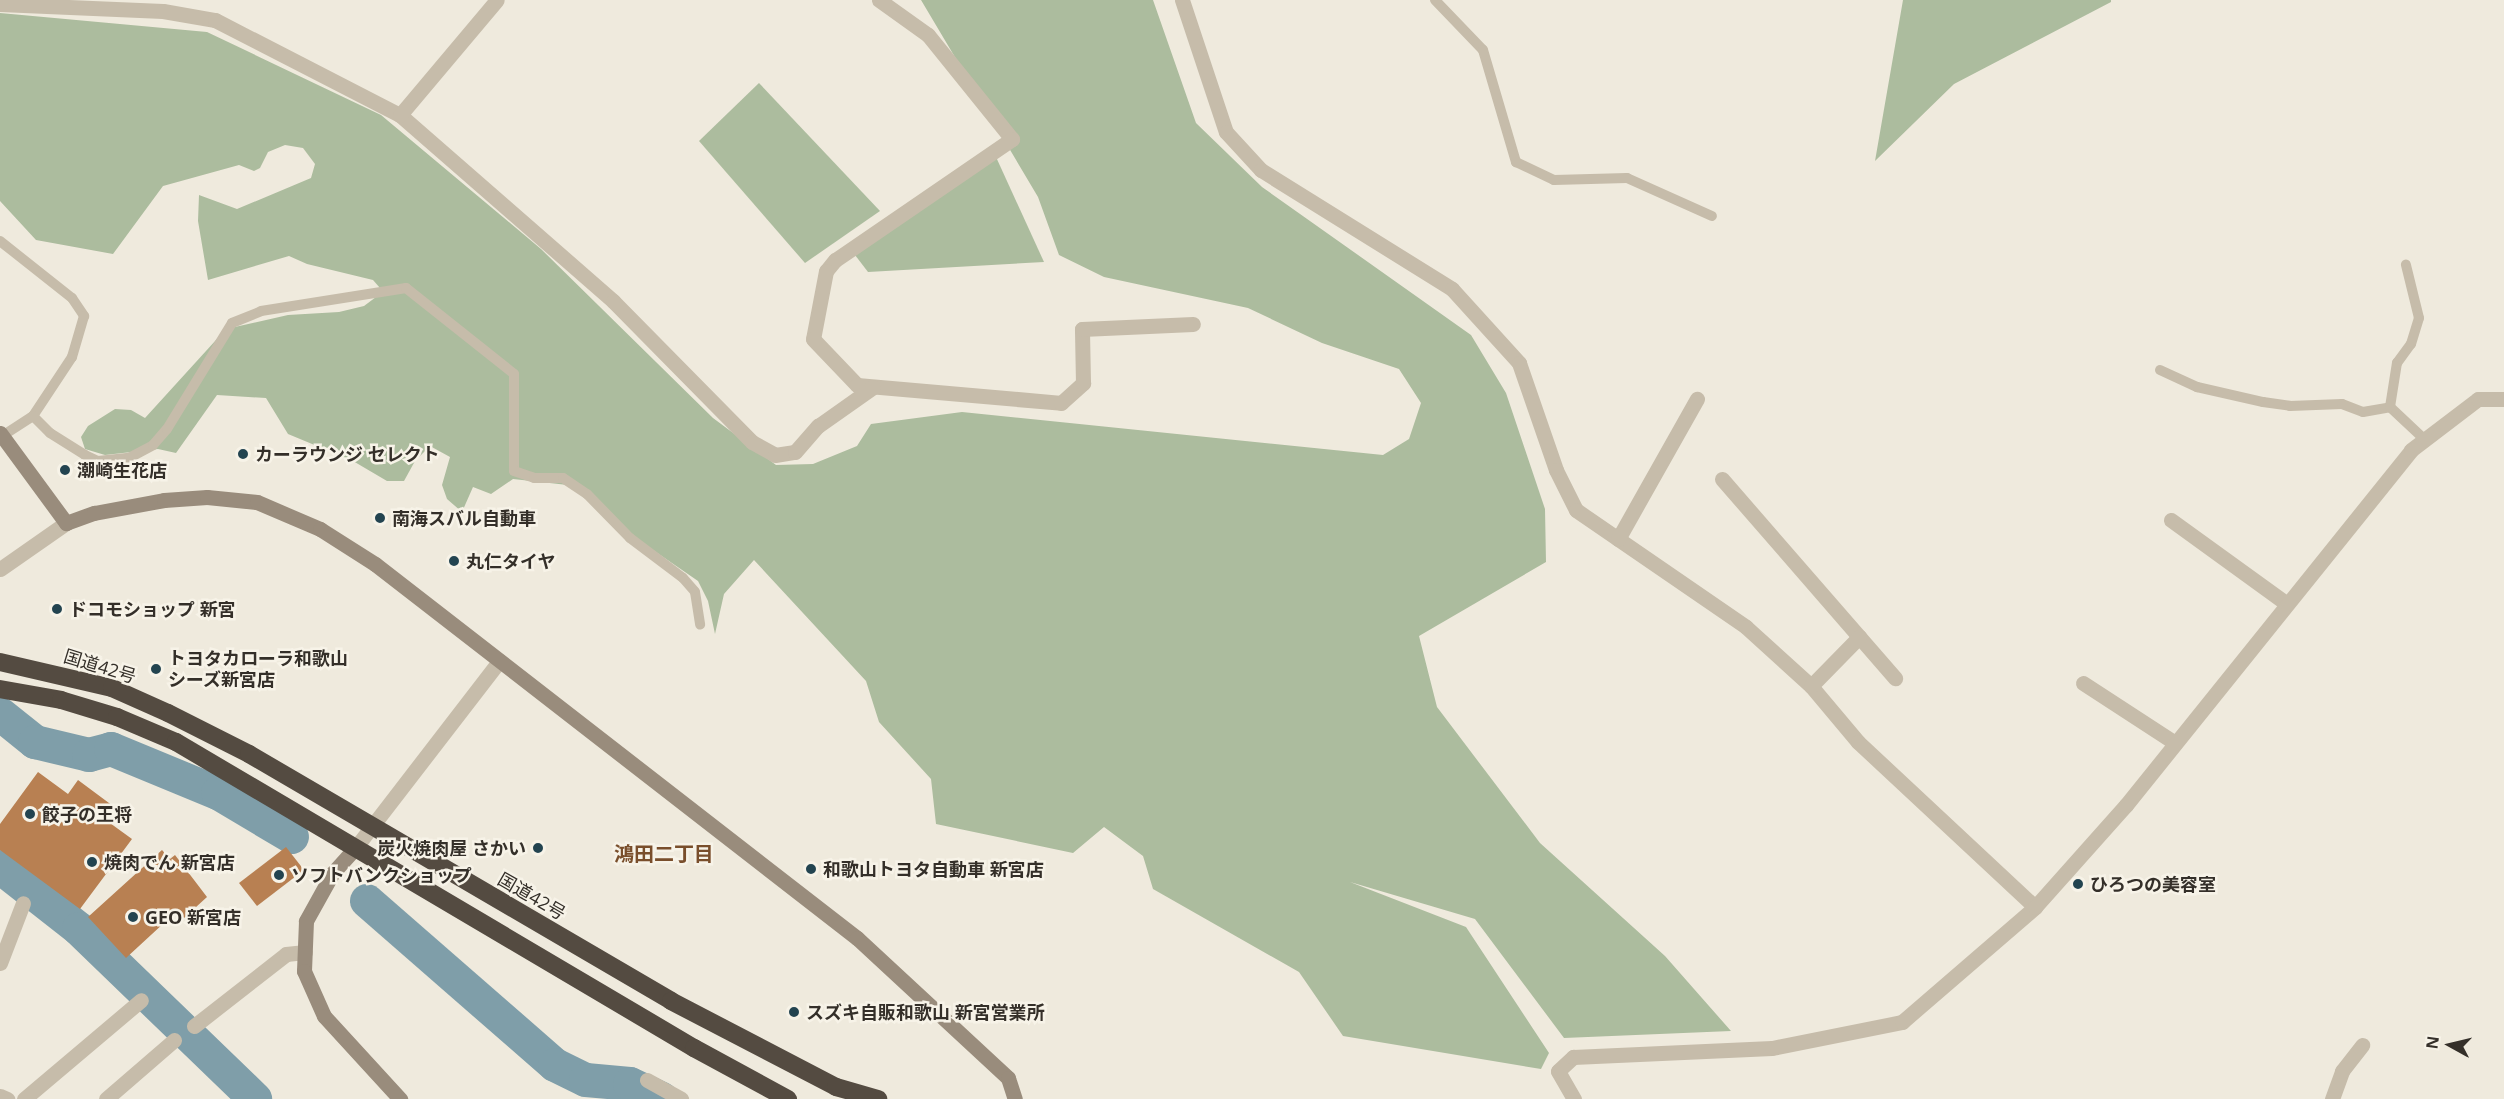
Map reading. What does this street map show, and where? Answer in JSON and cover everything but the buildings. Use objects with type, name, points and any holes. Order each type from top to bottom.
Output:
[{"type":"highway","name":"国道42号","points":[[0,662],[112,688],[249,754],[371,828],[777,1058],[836,1087],[878,1099]]},
{"type":"highway","points":[[0,689],[117,717],[176,742],[694,1048],[788,1099]]},
{"type":"street","points":[[400,115],[497,0]]},
{"type":"street","points":[[879,0],[928,35],[1012,139],[836,260],[826,271],[813,339],[856,385],[1060,404],[1083,383],[1082,328],[1193,324]]},
{"type":"street","points":[[1182,0],[1226,132],[1261,170],[1452,289],[1519,363],[1556,470],[1576,510],[1746,627],[1811,686],[1858,742],[2035,907]]},
{"type":"street","points":[[0,4],[163,11],[215,20],[400,115],[614,302],[752,442],[775,455],[795,452],[818,426],[873,387]]},
{"type":"street","points":[[1618,539],[1697,399]]},
{"type":"street","points":[[1574,1099],[1558,1071],[1573,1057],[1772,1048],[1902,1022],[2035,907],[2175,743],[2424,439],[2478,399],[2504,399]]},
{"type":"street","points":[[1,436],[66,523]]},
{"type":"street","points":[[1722,479],[1895,678]]},
{"type":"street","points":[[0,569],[66,523],[94,513],[164,500],[207,497],[257,502],[320,529],[375,564],[857,938],[1008,1078],[1015,1099]]},
{"type":"street","points":[[2171,520],[2287,604]]},
{"type":"street","points":[[1811,686],[1859,637]]},
{"type":"street","points":[[400,1099],[324,1016],[304,971],[306,921],[332,874],[371,828],[499,661]]},
{"type":"street","points":[[2083,683],[2175,743]]},
{"type":"street","points":[[0,963],[23,903]]},
{"type":"street","points":[[194,1026],[286,954],[304,952]]},
{"type":"street","points":[[24,1099],[141,1000]]},
{"type":"street","points":[[105,1099],[174,1040]]},
{"type":"street","points":[[2332,1099],[2342,1071],[2362,1045]]},
{"type":"street","points":[[647,1080],[681,1099]]},
{"type":"street","points":[[0,1096],[7,1099]]},
{"type":"lane","points":[[1435,0],[1483,50],[1516,162],[1554,180],[1627,178],[1712,216]]},
{"type":"lane","points":[[0,241],[81,306],[84,316],[79,343],[33,416],[1,436]]},
{"type":"lane","points":[[2390,407],[2397,363],[2418,331],[2420,318],[2406,265]]},
{"type":"lane","points":[[33,416],[50,433],[85,456],[98,461],[129,458],[153,445],[167,429],[232,323],[261,311],[406,288],[503,362],[514,374],[514,471],[534,478],[563,478],[587,495],[630,538],[668,565],[695,592],[700,625]]},
{"type":"lane","points":[[2160,370],[2197,387],[2263,402],[2290,406],[2342,404],[2363,412],[2390,407]]},
{"type":"lane","points":[[2390,407],[2424,439]]},
{"type":"green space","points":[[921,0],[1153,0],[1196,123],[1262,187],[1471,335],[1506,393],[1545,509],[1546,562],[1419,636],[1437,707],[1540,843],[1665,956],[1731,1031],[1564,1038],[1475,919],[1350,882],[1466,927],[1549,1053],[1541,1069],[1343,1036],[1299,972],[1153,889],[1143,856],[1104,827],[1073,853],[936,824],[931,779],[879,722],[866,681],[754,560],[724,594],[715,634],[708,601],[698,581],[637,539],[577,486],[513,479],[491,494],[473,487],[462,512],[447,499],[442,485],[450,457],[430,446],[415,461],[404,481],[387,481],[353,461],[288,434],[266,398],[217,395],[176,453],[158,449],[105,455],[85,449],[81,437],[88,426],[115,409],[131,410],[145,418],[226,329],[288,315],[339,312],[364,306],[376,297],[380,288],[373,280],[307,264],[289,256],[208,280],[198,221],[199,195],[237,209],[311,178],[315,164],[303,148],[285,145],[268,152],[260,168],[254,171],[239,165],[163,186],[113,254],[36,240],[0,201],[0,13],[207,32],[381,115],[541,249],[713,418],[776,465],[813,464],[857,446],[871,424],[962,412],[1383,455],[1409,439],[1421,403],[1399,369],[1322,343],[1248,308],[1104,277],[1059,255],[1038,197]]},
{"type":"green space","points":[[1903,0],[2111,0],[2111,2],[1954,84],[1875,161]]},
{"type":"green space","points":[[759,83],[880,211],[805,263],[699,141]]},
{"type":"green space","points":[[996,157],[1044,262],[868,272],[855,255]]},
{"type":"waterway","points":[[0,714],[35,742],[89,755],[111,749],[218,793],[292,837]]},
{"type":"waterway","points":[[0,867],[79,929],[255,1099]]},
{"type":"waterway","points":[[367,901],[555,1065],[586,1080],[630,1084],[662,1099]]},
{"type":"place","name":"カーラウンジ セレクト","points":[[243,454]]},
{"type":"place","name":"潮崎生花店","points":[[65,470]]},
{"type":"place","name":"南海スバル自動車","points":[[380,518]]},
{"type":"place","name":"丸仁タイヤ","points":[[454,561]]},
{"type":"place","name":"ドコモショップ 新宮","points":[[57,609]]},
{"type":"place","name":"トヨタカローラ和歌山 シーズ新宮店","points":[[156,669]]},
{"type":"place","name":"餃子の王将","points":[[30,814]]},
{"type":"place","name":"炭火焼肉屋 さかい","points":[[538,848]]},
{"type":"place","name":"焼肉でん 新宮店","points":[[92,862]]},
{"type":"place","name":"和歌山トヨタ自動車 新宮店","points":[[811,869]]},
{"type":"place","name":"ソフトバンクショップ","points":[[279,875]]},
{"type":"place","name":"ひろつの美容室","points":[[2078,884]]},
{"type":"place","name":"GEO 新宮店","points":[[133,917]]},
{"type":"place","name":"スズキ自販和歌山 新宮営業所","points":[[794,1012]]},
{"type":"district","name":"鴻田二丁目","points":[[664,853]]}]
